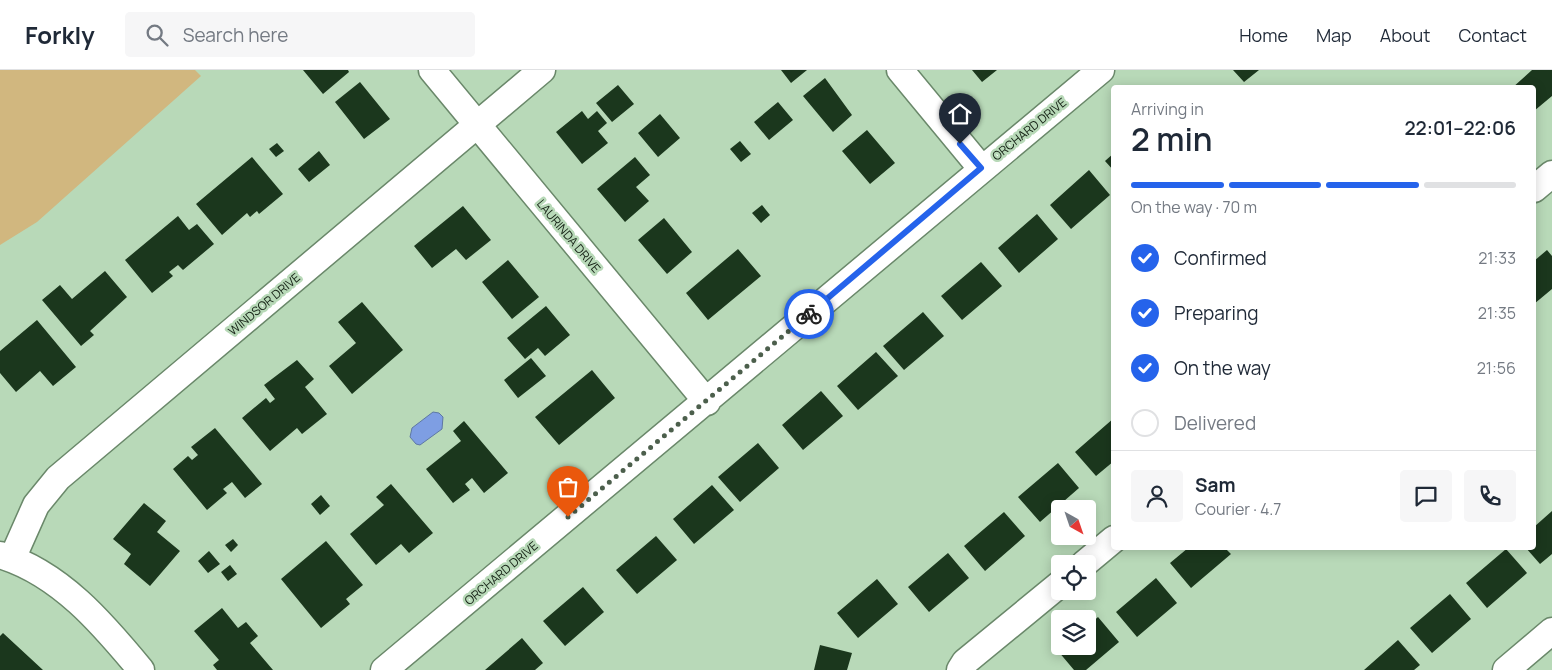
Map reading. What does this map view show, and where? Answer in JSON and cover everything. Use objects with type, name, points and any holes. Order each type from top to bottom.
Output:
[{"type":"street","name":"LAURINDA DRIVE","points":[[432,70],[707,402]]},
{"type":"street","name":"WINDSOR DRIVE","points":[[6,557],[36,505],[58,478],[542,70]]},
{"type":"street","points":[[900,70],[981,168]]},
{"type":"street","name":"ORCHARD DRIVE","points":[[384,670],[707,402],[981,168],[1100,70]]},
{"type":"street","points":[[1536,187],[1552,174]]},
{"type":"street","points":[[1095,555],[1111,542]]},
{"type":"street","points":[[6,557],[41,574],[76,600],[95,616],[141,670]]},
{"type":"street","points":[[960,670],[965,662],[1051,591]]},
{"type":"street","points":[[1506,670],[1552,631]]},
{"type":"shaded area","points":[[0,70],[195,70],[201,76],[37,222],[0,245]]},
{"type":"water","points":[[433,412],[439,413],[443,417],[442,429],[420,445],[416,444],[410,437],[412,428]]},
{"type":"building","points":[[303,70],[348,70],[349,72],[323,94]]},
{"type":"building","points":[[781,70],[807,70],[791,83]]},
{"type":"building","points":[[972,70],[997,70],[982,82]]},
{"type":"building","points":[[1233,70],[1259,70],[1244,82]]},
{"type":"building","points":[[1532,70],[1552,70],[1552,96],[1536,109],[1536,85],[1515,85]]},
{"type":"building","points":[[825,78],[852,115],[833,132],[803,96]]},
{"type":"building","points":[[360,82],[390,119],[364,139],[335,102]]},
{"type":"building","points":[[618,85],[634,104],[612,122],[596,103]]},
{"type":"building","points":[[778,102],[793,120],[769,140],[754,122]]},
{"type":"building","points":[[582,111],[588,119],[597,111],[607,123],[598,131],[608,143],[582,164],[556,132]]},
{"type":"building","points":[[660,114],[680,138],[658,157],[638,133]]},
{"type":"building","points":[[867,130],[895,163],[870,184],[842,151]]},
{"type":"building","points":[[740,141],[751,154],[741,162],[730,149]]},
{"type":"building","points":[[277,143],[284,151],[276,157],[269,149]]},
{"type":"building","points":[[319,151],[330,165],[309,182],[298,169]]},
{"type":"building","points":[[1111,156],[1111,168],[1105,161]]},
{"type":"building","points":[[252,157],[283,194],[259,214],[257,211],[250,217],[247,213],[222,235],[196,204]]},
{"type":"building","points":[[635,157],[650,175],[636,187],[649,201],[625,222],[597,189]]},
{"type":"building","points":[[1089,170],[1110,195],[1071,229],[1050,205]]},
{"type":"building","points":[[762,205],[770,215],[761,223],[752,213]]},
{"type":"building","points":[[463,206],[491,240],[466,260],[456,249],[432,268],[414,246]]},
{"type":"building","points":[[1037,214],[1058,239],[1019,273],[998,248]]},
{"type":"building","points":[[178,216],[189,230],[197,224],[214,244],[183,270],[178,265],[169,272],[173,276],[152,293],[125,260]]},
{"type":"building","points":[[664,218],[692,252],[667,274],[638,240]]},
{"type":"building","points":[[738,249],[761,276],[708,320],[686,293]]},
{"type":"building","points":[[1547,250],[1552,256],[1552,289],[1536,302],[1536,259]]},
{"type":"building","points":[[508,260],[539,297],[512,319],[482,282]]},
{"type":"building","points":[[981,262],[1002,286],[962,320],[941,296]]},
{"type":"building","points":[[105,271],[127,297],[90,331],[94,335],[81,346],[42,300],[60,285],[72,299]]},
{"type":"building","points":[[362,302],[403,350],[352,394],[329,366],[356,343],[338,322]]},
{"type":"building","points":[[546,306],[570,335],[545,356],[538,348],[525,359],[507,338]]},
{"type":"building","points":[[923,312],[944,336],[904,370],[883,346]]},
{"type":"building","points":[[37,320],[76,367],[53,386],[40,371],[16,392],[0,373],[0,351]]},
{"type":"building","points":[[876,352],[898,376],[858,410],[837,386]]},
{"type":"building","points":[[531,358],[546,376],[518,398],[504,380]]},
{"type":"building","points":[[297,360],[314,379],[305,387],[327,414],[302,434],[297,428],[270,451],[242,418],[266,398],[270,403],[275,399],[264,385]]},
{"type":"building","points":[[592,370],[615,398],[559,445],[535,417]]},
{"type":"building","points":[[821,391],[843,416],[803,450],[782,425]]},
{"type":"building","points":[[464,421],[508,473],[484,493],[472,478],[465,484],[470,490],[453,503],[426,469],[461,441],[453,431]]},
{"type":"building","points":[[1111,421],[1111,464],[1096,476],[1075,452]]},
{"type":"building","points":[[215,428],[262,484],[245,498],[232,482],[223,489],[227,493],[207,510],[173,469],[188,456],[192,460],[198,455],[191,447]]},
{"type":"building","points":[[758,443],[779,468],[740,502],[718,477]]},
{"type":"building","points":[[1058,463],[1079,488],[1065,500],[1051,500],[1051,512],[1040,522],[1018,497]]},
{"type":"building","points":[[391,484],[433,533],[409,553],[401,544],[376,565],[350,534],[384,505],[376,497]]},
{"type":"building","points":[[712,485],[734,510],[694,544],[673,519]]},
{"type":"building","points":[[321,495],[330,506],[320,515],[311,504]]},
{"type":"building","points":[[144,503],[166,521],[157,532],[180,551],[150,586],[124,564],[131,554],[113,539]]},
{"type":"building","points":[[1552,511],[1552,554],[1540,564],[1528,550],[1536,550],[1536,525]]},
{"type":"building","points":[[1004,512],[1025,536],[985,571],[964,546]]},
{"type":"building","points":[[656,536],[677,560],[637,594],[616,570]]},
{"type":"building","points":[[233,539],[238,545],[231,552],[225,545]]},
{"type":"building","points":[[326,541],[363,585],[346,599],[350,604],[321,628],[281,579]]},
{"type":"building","points":[[1186,550],[1227,550],[1231,554],[1191,588],[1170,563]]},
{"type":"building","points":[[1505,550],[1527,573],[1487,608],[1466,583]]},
{"type":"building","points":[[209,551],[220,564],[208,573],[198,561]]},
{"type":"building","points":[[948,553],[969,578],[929,612],[908,587]]},
{"type":"building","points":[[230,565],[237,574],[228,581],[221,572]]},
{"type":"building","points":[[1156,578],[1177,603],[1137,637],[1116,612]]},
{"type":"building","points":[[877,579],[898,604],[858,638],[837,613]]},
{"type":"building","points":[[583,587],[604,612],[565,646],[543,621]]},
{"type":"building","points":[[1450,594],[1471,619],[1432,653],[1410,628]]},
{"type":"building","points":[[222,608],[238,628],[246,622],[258,636],[250,643],[273,670],[217,670],[213,665],[219,660],[194,631]]},
{"type":"building","points":[[1098,617],[1119,642],[1086,670],[1074,670],[1061,655],[1096,655],[1096,619]]},
{"type":"building","points":[[3,633],[43,670],[0,670],[0,636]]},
{"type":"building","points":[[522,638],[543,663],[535,670],[485,670]]},
{"type":"building","points":[[1398,640],[1420,665],[1414,670],[1364,670]]},
{"type":"building","points":[[820,645],[852,653],[847,670],[814,670]]},
{"type":"way so far","points":[[568,517],[707,402],[809,314]]},
{"type":"route","points":[[809,314],[981,168],[960,144]]}]
